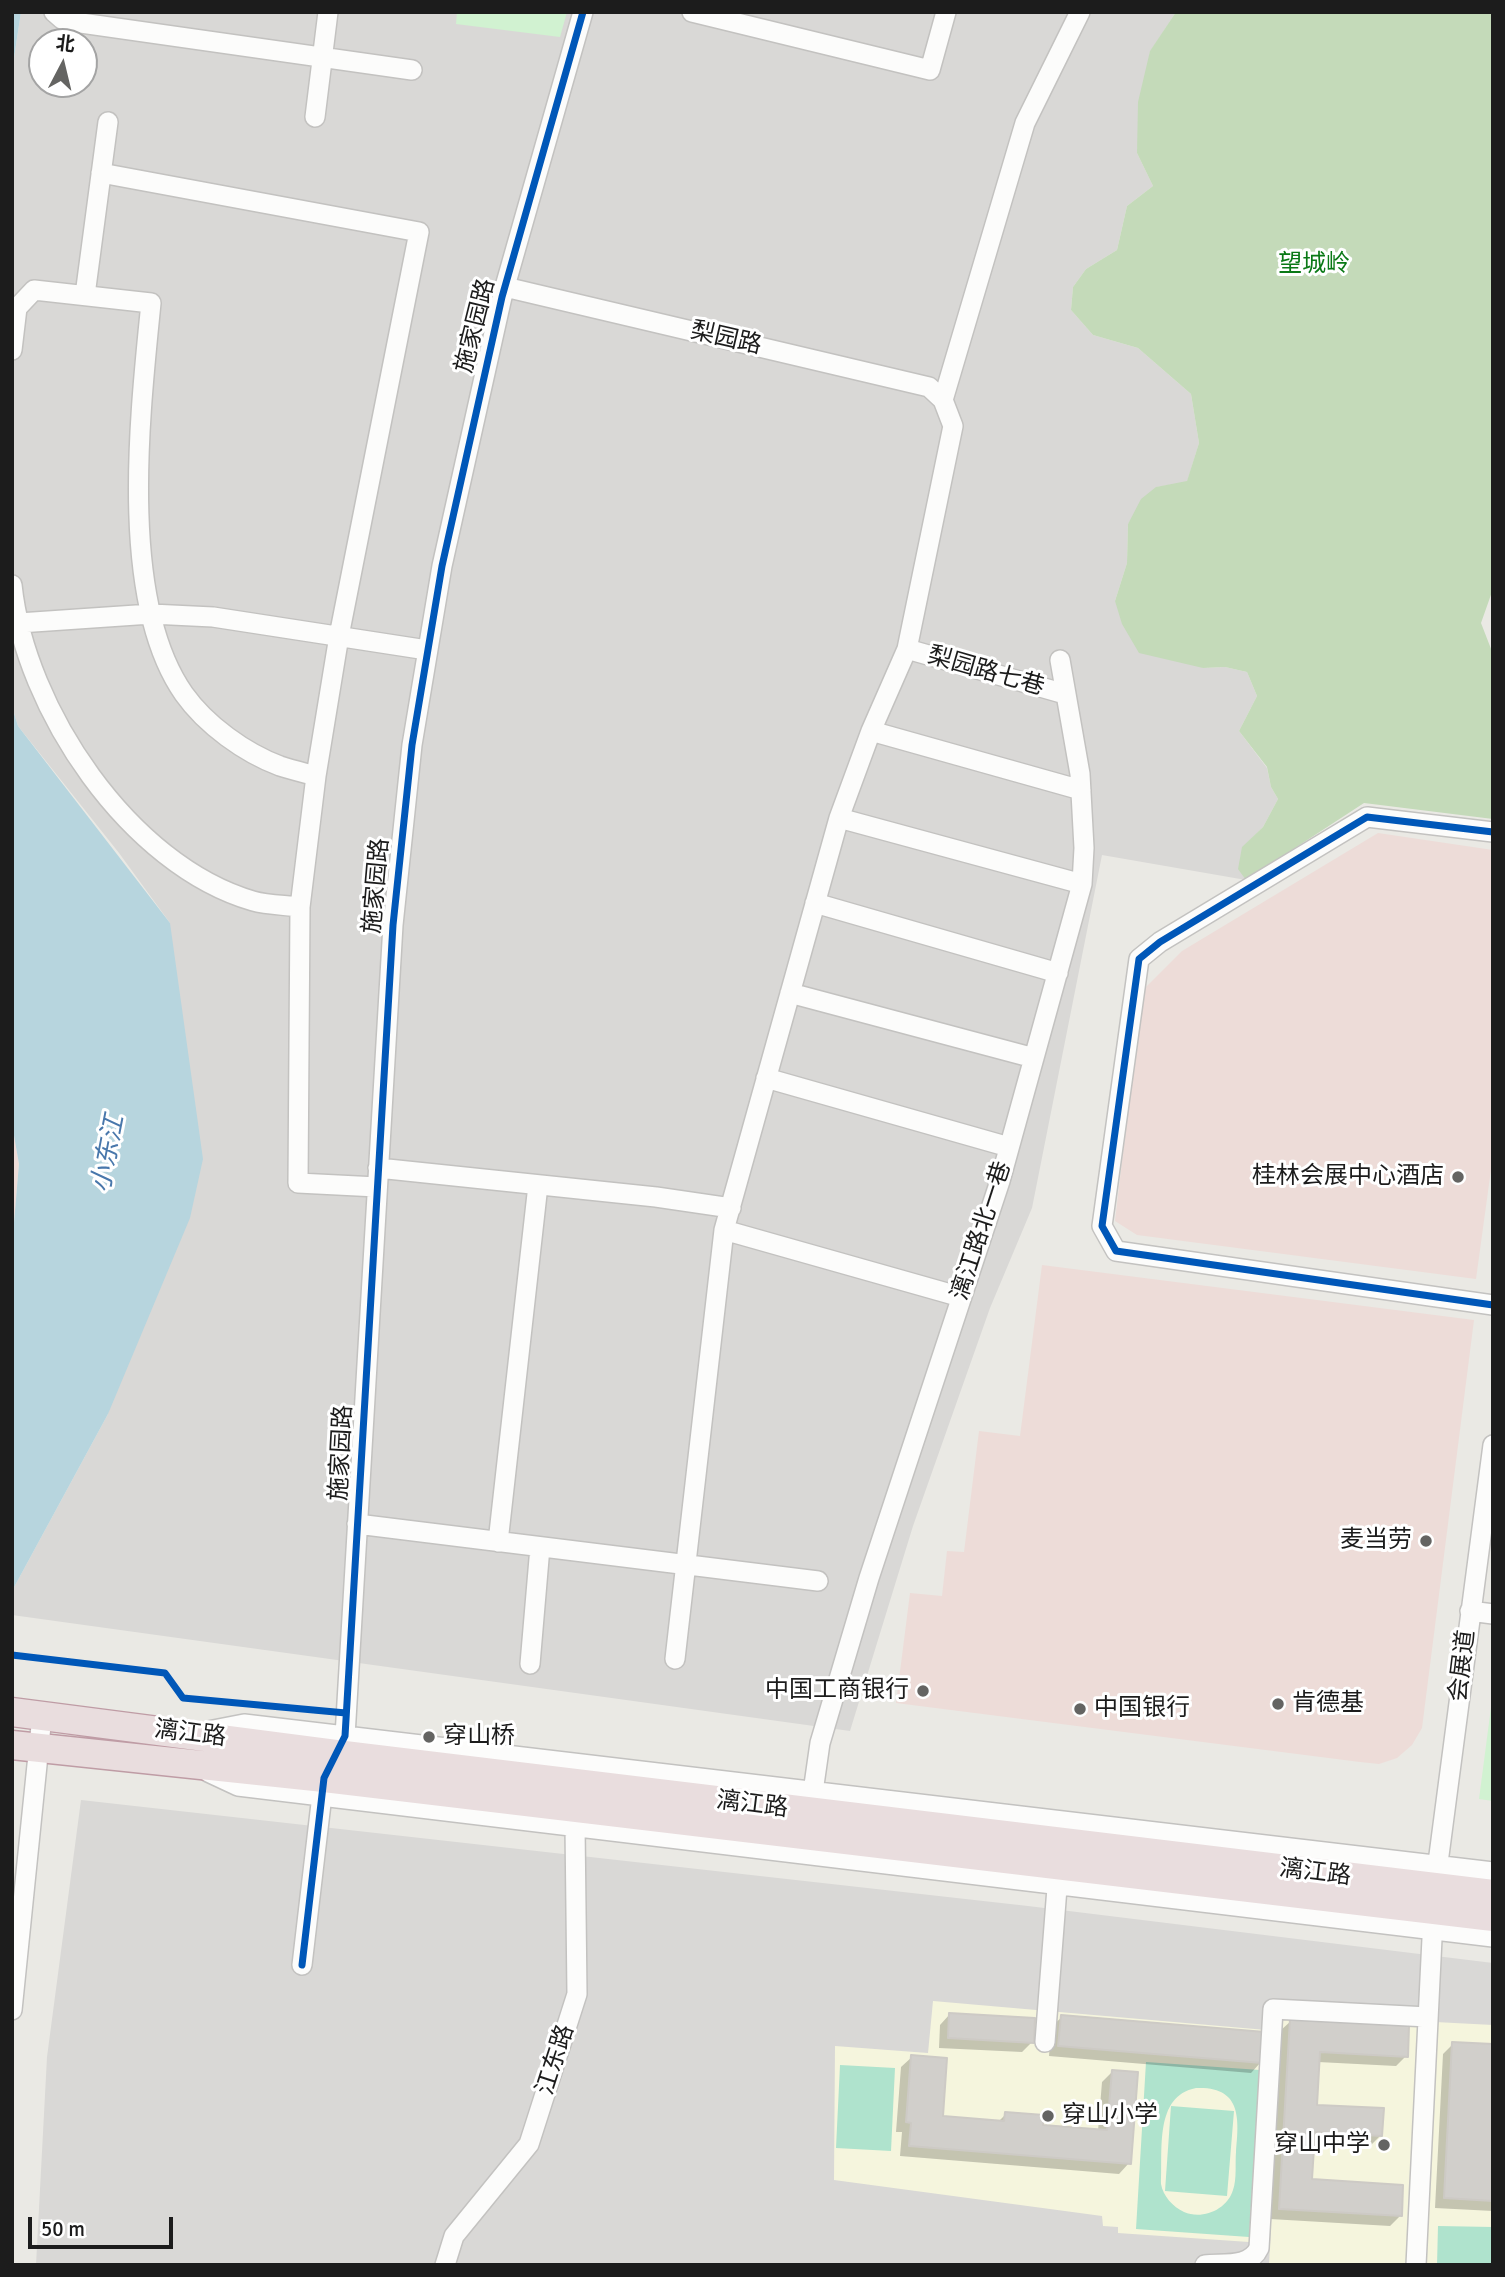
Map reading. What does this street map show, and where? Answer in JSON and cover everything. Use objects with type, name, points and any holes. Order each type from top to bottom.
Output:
[{"type":"highway","name":"漓江路","points":[[12,1712],[193,1734],[331,1766]]},
{"type":"highway","name":"漓江路","points":[[25,1746],[188,1762],[331,1766],[1435,1898],[1493,1894]]},
{"type":"highway","name":"漓江路","points":[[1435,1898],[1493,1917]]},
{"type":"street","points":[[54,12],[62,19],[74,22],[412,70]]},
{"type":"street","points":[[315,117],[328,12]]},
{"type":"street","name":"施家园路","points":[[302,1965],[331,1766],[357,1524],[398,862],[412,745],[456,500],[505,287],[583,12]]},
{"type":"street","points":[[692,12],[930,70],[946,12]]},
{"type":"street","points":[[675,1659],[724,1230],[839,818],[871,731],[908,649],[953,426],[943,400],[1025,123],[1080,12]]},
{"type":"street","points":[[85,295],[108,122]]},
{"type":"street","points":[[101,173],[419,232],[339,636],[316,776],[300,907],[298,1183],[378,1177],[538,1185],[731,1208]]},
{"type":"street","name":"梨园路","points":[[505,287],[929,387],[943,400]]},
{"type":"street","points":[[12,350],[17,308],[34,290],[151,303],[138,494],[140,534],[151,614],[164,659],[184,695],[211,723],[243,748],[281,766],[316,776]]},
{"type":"street","points":[[12,585],[19,623],[43,696],[82,765],[138,832],[169,857],[211,883],[253,901],[300,907]]},
{"type":"street","points":[[19,623],[151,614],[213,617],[427,650]]},
{"type":"street","name":"梨园路七巷","points":[[908,649],[1065,694]]},
{"type":"street","name":"漓江路北一巷","points":[[813,1792],[820,1743],[869,1578],[1009,1147],[1082,884],[1084,849],[1081,790],[1060,660]]},
{"type":"street","points":[[871,731],[1081,790]]},
{"type":"street","points":[[1493,832],[1367,817],[1160,942],[1139,959],[1102,1226],[1116,1251],[1493,1305]]},
{"type":"street","points":[[839,818],[1082,884]]},
{"type":"street","points":[[815,903],[1058,972]]},
{"type":"street","points":[[790,993],[1034,1058]]},
{"type":"street","points":[[766,1078],[1009,1147]]},
{"type":"street","points":[[498,1542],[538,1185]]},
{"type":"street","points":[[724,1230],[961,1297]]},
{"type":"street","name":"会展道","points":[[1416,2265],[1435,1898],[1492,1455]]},
{"type":"street","points":[[357,1524],[818,1581]]},
{"type":"street","points":[[530,1664],[540,1547]]},
{"type":"street","points":[[1470,1611],[1493,1614]]},
{"type":"street","points":[[12,2010],[25,1746],[42,1716]]},
{"type":"street","points":[[331,1766],[813,1792],[1060,1853]]},
{"type":"street","points":[[331,1766],[575,1827],[1060,1853],[1435,1898],[1493,1937]]},
{"type":"street","name":"江东路","points":[[445,2265],[454,2236],[529,2144],[577,1994],[575,1827]]},
{"type":"street","points":[[1045,2042],[1060,1853]]},
{"type":"street","points":[[1435,1898],[1493,1872]]},
{"type":"street","points":[[1205,2265],[1246,2261],[1255,2255],[1259,2248],[1273,2009],[1428,2017]]},
{"type":"shaded area","points":[[21,12],[1176,12],[1150,52],[1137,153],[1153,186],[1127,206],[1117,250],[1086,269],[1073,287],[1071,310],[1093,335],[1138,348],[1191,394],[1199,443],[1187,482],[1157,487],[1128,524],[1127,563],[1115,601],[1203,668],[1225,667],[1247,672],[1257,696],[1239,731],[1267,768],[1271,787],[1278,799],[1263,827],[1242,848],[1246,880],[1102,855],[1032,1208],[990,1308],[913,1526],[850,1731],[12,1615],[12,1591],[108,1414],[170,923],[119,853],[18,726],[12,707],[12,71]]},
{"type":"shaded area","points":[[1378,833],[1493,850],[1493,1155],[1476,1279],[1137,1235],[1115,1221],[1142,991],[1182,951]]},
{"type":"shaded area","points":[[12,1124],[19,1164],[12,1246]]},
{"type":"shaded area","points":[[1042,1265],[1474,1320],[1422,1728],[1412,1745],[1397,1758],[1379,1764],[1360,1762],[896,1703],[910,1593],[942,1596],[947,1551],[964,1552],[979,1431],[1020,1436]]},
{"type":"shaded area","points":[[81,1800],[1028,1906],[1493,1963],[1493,2265],[36,2265],[47,2057]]},
{"type":"shaded area","name":"穿山小学","points":[[933,2001],[1266,2030],[1255,2234],[1249,2242],[1118,2233],[1118,2227],[1103,2226],[1102,2216],[834,2180],[835,2046],[928,2053]]},
{"type":"shaded area","name":"穿山中学","points":[[1281,2014],[1493,2025],[1493,2265],[1269,2265]]},
{"type":"green space","points":[[457,12],[567,12],[560,37],[456,24]]},
{"type":"green space","name":"望城岭","points":[[1176,12],[1493,12],[1493,589],[1481,623],[1493,654],[1493,819],[1364,803],[1246,880],[1238,869],[1242,847],[1263,827],[1278,799],[1271,787],[1267,767],[1239,731],[1257,696],[1247,672],[1225,667],[1203,668],[1139,653],[1122,624],[1115,601],[1127,563],[1128,524],[1141,499],[1156,487],[1187,481],[1199,443],[1191,394],[1138,348],[1093,335],[1071,310],[1073,287],[1086,269],[1117,250],[1127,206],[1153,186],[1137,153],[1138,102],[1150,51]]},
{"type":"green space","points":[[1493,1692],[1493,1801],[1479,1799]]},
{"type":"green space","points":[[1146,2062],[1260,2070],[1249,2237],[1136,2229]],"holes":[[[1196,2088],[1211,2089],[1230,2099],[1237,2117],[1235,2181],[1230,2197],[1220,2208],[1198,2215],[1180,2210],[1166,2197],[1161,2184],[1162,2141],[1167,2113],[1173,2102],[1183,2093]]]},
{"type":"green space","points":[[840,2065],[895,2068],[891,2151],[836,2148]]},
{"type":"green space","points":[[1171,2106],[1234,2111],[1227,2196],[1165,2191]]},
{"type":"green space","points":[[1438,2226],[1493,2227],[1493,2265],[1437,2265]]},
{"type":"water","points":[[12,12],[21,12],[12,71]]},
{"type":"water","name":"小东江","points":[[12,707],[18,726],[170,923],[203,1159],[190,1218],[108,1414],[12,1591],[12,1246],[19,1164],[12,1124]]},
{"type":"building","points":[[949,2013],[1035,2018],[1034,2043],[948,2038]]},
{"type":"building","points":[[1061,2015],[1265,2032],[1262,2063],[1058,2046]]},
{"type":"building","points":[[1290,2019],[1409,2026],[1408,2057],[1320,2052],[1317,2105],[1384,2108],[1382,2136],[1315,2132],[1312,2179],[1403,2185],[1402,2216],[1279,2209]]},
{"type":"building","points":[[1452,2042],[1493,2044],[1493,2201],[1444,2198]]},
{"type":"building","points":[[911,2055],[947,2058],[943,2116],[1004,2121],[1005,2112],[1044,2115],[1043,2125],[1107,2130],[1112,2070],[1138,2072],[1131,2164],[909,2146],[911,2123],[906,2122]]},
{"type":"cycle path","points":[[302,1965],[324,1778],[345,1736],[393,925],[412,745],[442,566],[502,297],[583,12]]},
{"type":"cycle path","points":[[1493,832],[1367,817],[1160,942],[1139,959],[1102,1226],[1116,1251],[1493,1305]]},
{"type":"cycle path","points":[[12,1655],[165,1673],[183,1698],[346,1713]]},
{"type":"place","name":"桂林会展中心酒店","points":[[1458,1177]]},
{"type":"place","name":"麦当劳","points":[[1426,1541]]},
{"type":"place","name":"中国工商银行","points":[[923,1691]]},
{"type":"place","name":"肯德基","points":[[1278,1704]]},
{"type":"place","name":"中国银行","points":[[1080,1709]]},
{"type":"place","name":"穿山桥","points":[[429,1737]]},
{"type":"place","name":"穿山小学","points":[[1048,2116]]},
{"type":"place","name":"穿山中学","points":[[1384,2145]]}]
